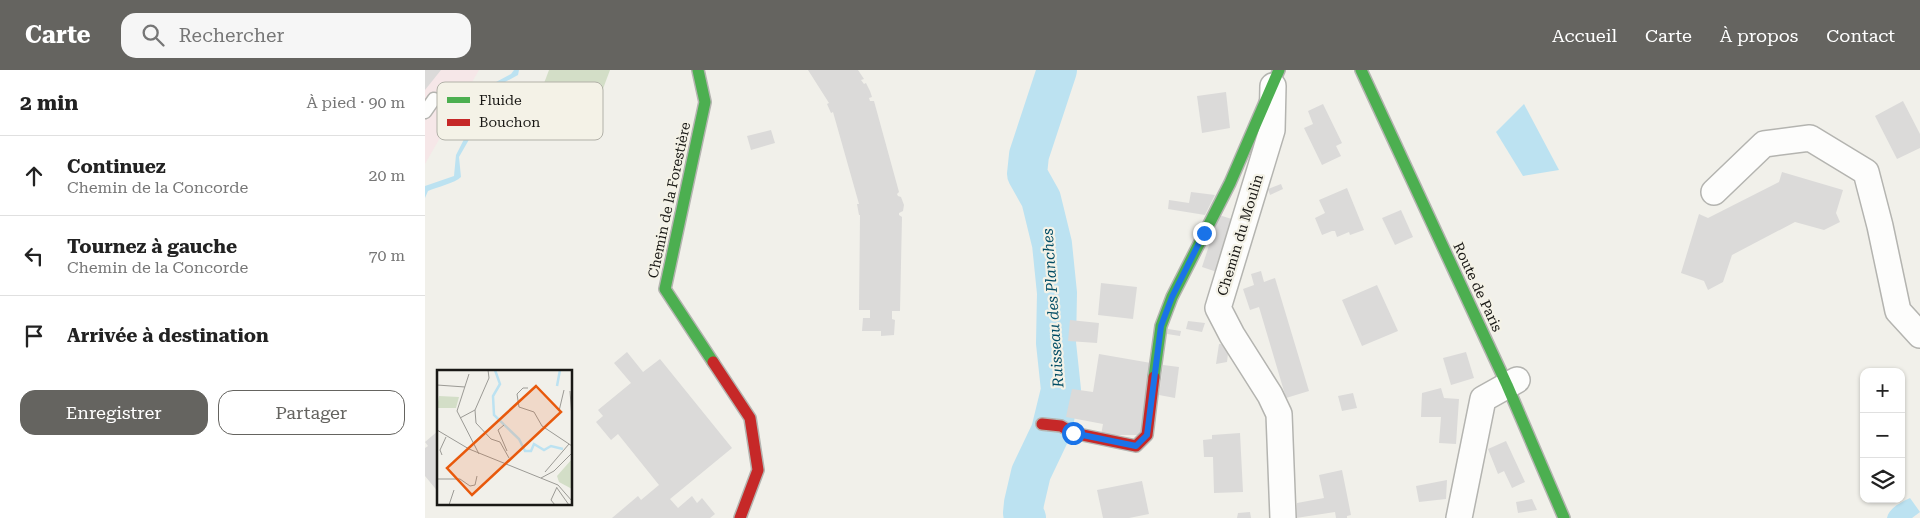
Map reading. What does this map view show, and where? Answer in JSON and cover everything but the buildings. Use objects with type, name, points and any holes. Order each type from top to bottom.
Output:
[{"type":"street","name":"Chemin de la Forestière","points":[[698,70],[705,102],[665,289],[749,418],[758,470],[740,518]]},
{"type":"street","name":"Route de Paris","points":[[1361,70],[1512,383],[1573,518]]},
{"type":"street","points":[[1043,424],[1061,426],[1073,433],[1136,446],[1147,435],[1161,326],[1172,297],[1230,183],[1276,78]]},
{"type":"street","name":"Chemin du Moulin","points":[[1276,78],[1272,130],[1218,308],[1232,335],[1270,395],[1279,414],[1283,518]]},
{"type":"street","points":[[1714,192],[1764,144],[1810,138],[1866,172],[1880,226],[1898,311],[1920,335]]},
{"type":"street","name":"Route de Paris","points":[[1501,344],[1512,383],[1564,518]]},
{"type":"street","points":[[1459,518],[1483,399],[1512,383]]},
{"type":"lane","points":[[425,112],[433,99]]},
{"type":"shaded area","points":[[425,70],[479,70],[472,82],[437,82],[437,140],[439,140],[425,164]]},
{"type":"green space","points":[[549,70],[610,70],[603,89],[603,82],[544,82]]},
{"type":"water","points":[[514,70],[519,70],[518,75],[505,82],[496,82],[511,74]]},
{"type":"water","points":[[1524,104],[1559,170],[1523,176],[1496,132]]},
{"type":"water","points":[[464,140],[469,140],[459,157],[461,177],[428,191],[425,198],[425,186],[454,176],[456,155]]},
{"type":"water","points":[[1910,498],[1920,512],[1912,518],[1887,518],[1893,509],[1901,503],[1905,503],[1905,501]]},
{"type":"waterway","name":"Ruisseau des Planches","points":[[1026,518],[1023,513],[1024,503],[1031,473],[1051,431],[1061,390],[1056,343],[1057,293],[1052,244],[1041,199],[1027,174],[1029,155],[1057,70]]},
{"type":"traffic: fast","points":[[698,70],[705,102],[665,289],[713,362]]},
{"type":"traffic: fast","points":[[1154,377],[1161,326],[1172,297],[1230,183],[1279,70]]},
{"type":"traffic: fast","points":[[1361,70],[1507,385],[1564,518]]},
{"type":"traffic: jam","points":[[713,362],[750,418],[758,470],[740,518]]},
{"type":"traffic: jam","points":[[1042,424],[1061,426],[1073,433],[1136,446],[1147,435],[1154,377]]},
{"type":"route","points":[[1073,433],[1136,446],[1147,435],[1161,326],[1172,297],[1204,233]]}]
